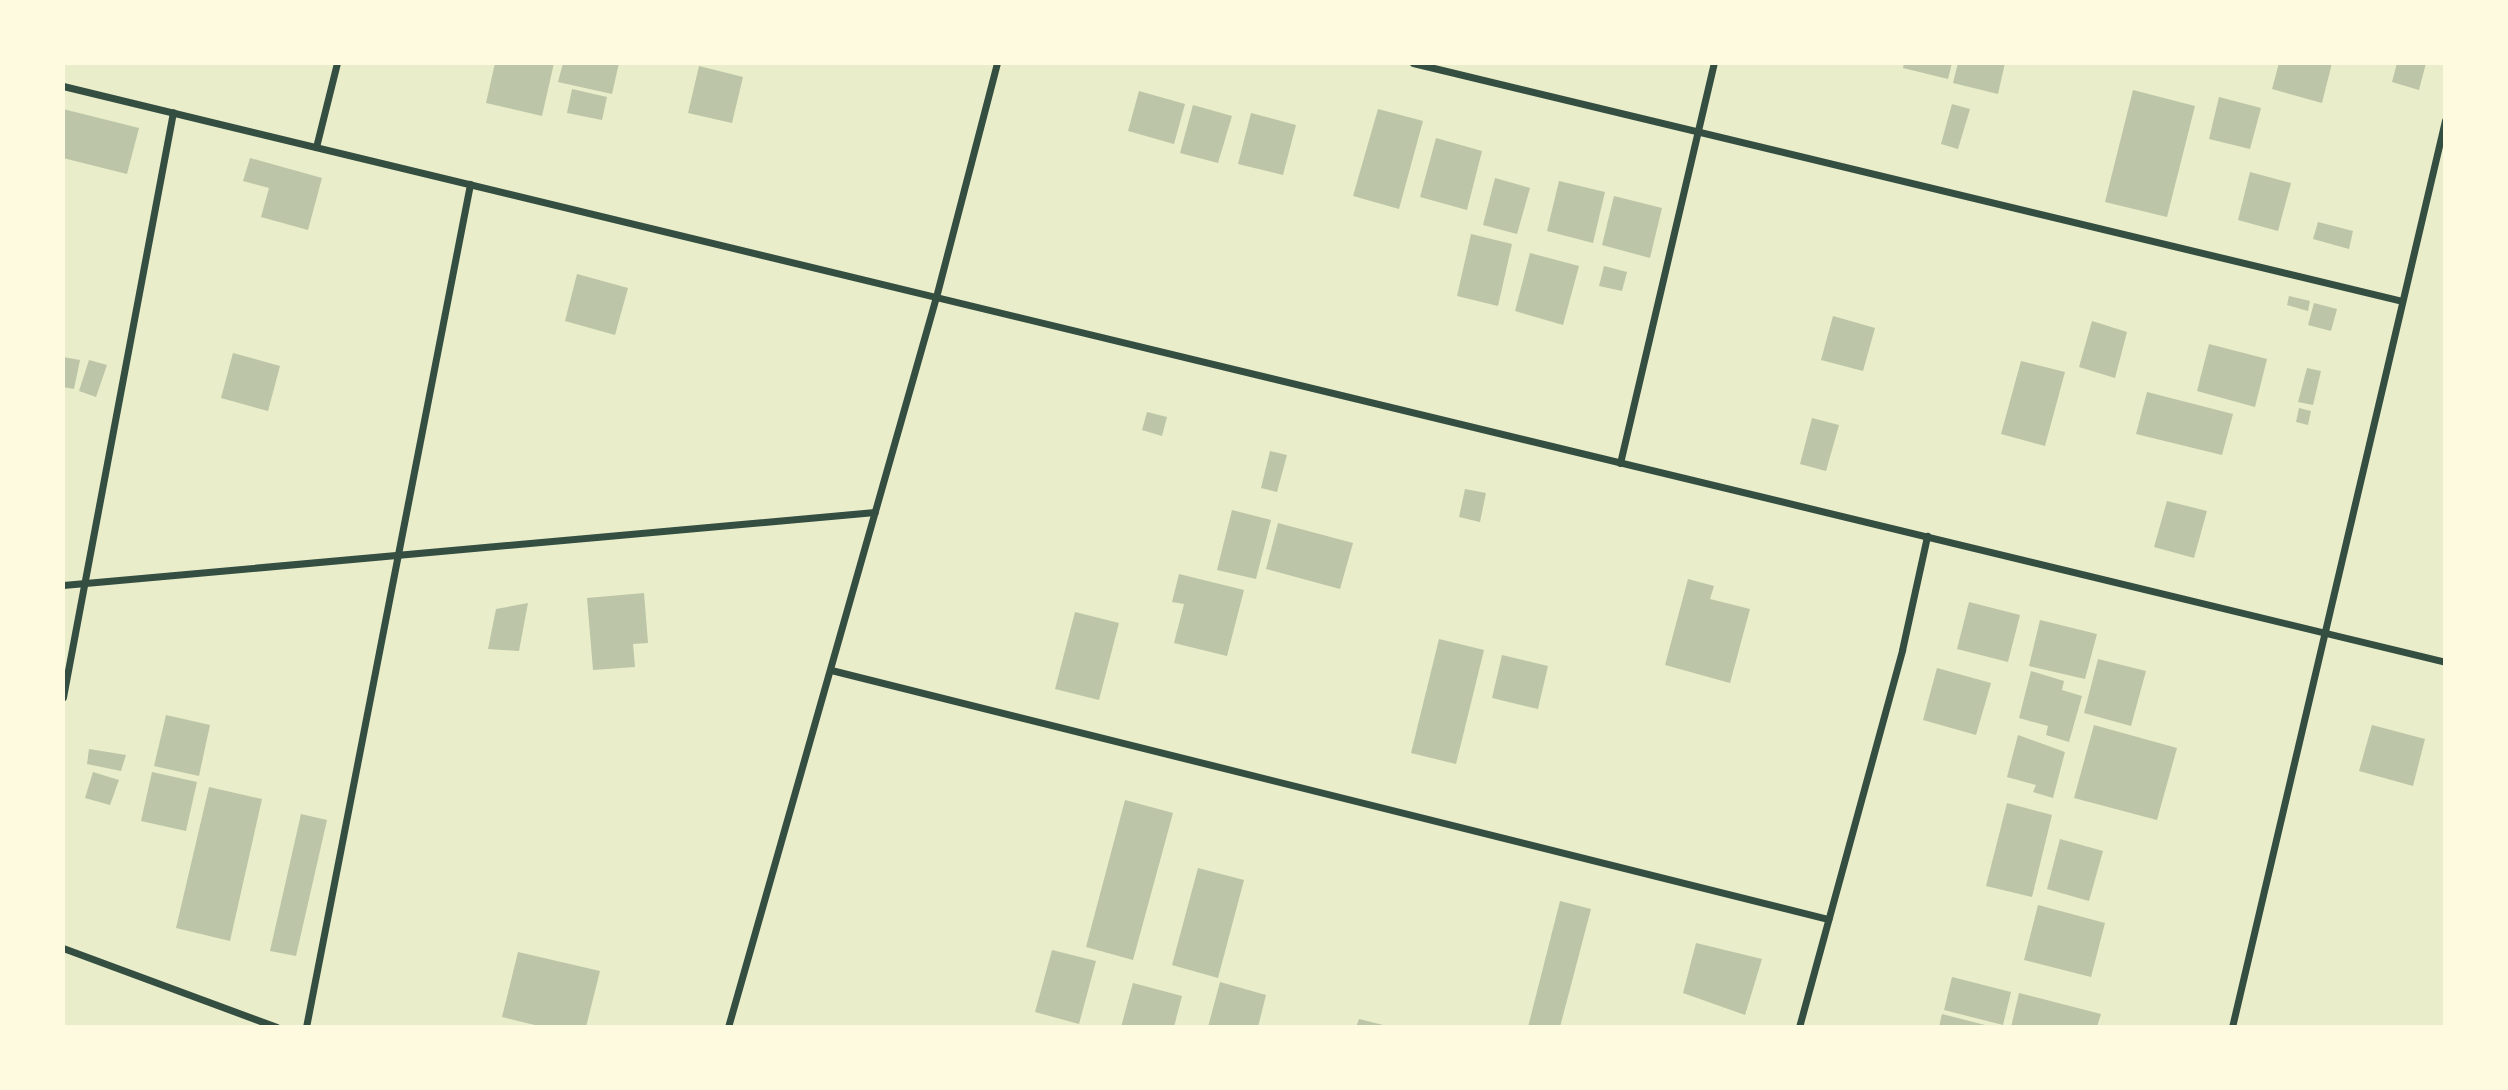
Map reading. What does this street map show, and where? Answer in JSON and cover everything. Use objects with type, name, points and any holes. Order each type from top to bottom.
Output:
[{"type":"street","points":[[316,147],[337,63]]},
{"type":"street","points":[[728,1027],[936,297],[996,63]]},
{"type":"street","points":[[1413,63],[2402,301]]},
{"type":"street","points":[[1620,463],[1714,63]]},
{"type":"street","points":[[63,86],[2445,662]]},
{"type":"street","points":[[63,697],[173,112]]},
{"type":"street","points":[[2232,1027],[2445,120]]},
{"type":"street","points":[[306,1027],[470,184]]},
{"type":"street","points":[[63,585],[875,512]]},
{"type":"street","points":[[1799,1027],[1902,650],[1927,536]]},
{"type":"street","points":[[831,670],[1828,919]]},
{"type":"street","points":[[63,948],[277,1027]]},
{"type":"building","points":[[495,63],[554,63],[542,116],[486,103]]},
{"type":"building","points":[[563,63],[619,63],[612,94],[558,82]]},
{"type":"building","points":[[1904,63],[1952,63],[1948,79],[1903,68]]},
{"type":"building","points":[[1958,63],[2005,63],[1998,94],[1953,83]]},
{"type":"building","points":[[2279,63],[2332,63],[2322,103],[2272,89]]},
{"type":"building","points":[[2397,63],[2426,63],[2419,90],[2392,82]]},
{"type":"building","points":[[699,66],[743,77],[732,123],[688,113]]},
{"type":"building","points":[[572,89],[607,97],[602,120],[567,113]]},
{"type":"building","points":[[2133,90],[2195,106],[2167,217],[2105,202]]},
{"type":"building","points":[[1139,91],[1185,104],[1174,144],[1128,131]]},
{"type":"building","points":[[2219,97],[2261,108],[2250,149],[2209,139]]},
{"type":"building","points":[[1952,104],[1970,109],[1958,149],[1941,144]]},
{"type":"building","points":[[1193,105],[1232,116],[1218,163],[1180,153]]},
{"type":"building","points":[[63,109],[139,128],[127,174],[63,158]]},
{"type":"building","points":[[1378,109],[1423,121],[1399,209],[1353,196]]},
{"type":"building","points":[[1251,113],[1296,125],[1283,175],[1238,164]]},
{"type":"building","points":[[1436,138],[1482,151],[1467,210],[1420,197]]},
{"type":"building","points":[[250,158],[322,178],[308,230],[261,217],[269,188],[243,181]]},
{"type":"building","points":[[2250,172],[2291,183],[2278,231],[2238,220]]},
{"type":"building","points":[[1495,178],[1530,188],[1517,234],[1483,225]]},
{"type":"building","points":[[1559,181],[1605,192],[1593,243],[1547,231]]},
{"type":"building","points":[[1614,196],[1662,208],[1650,258],[1602,245]]},
{"type":"building","points":[[2318,222],[2353,231],[2349,249],[2313,239]]},
{"type":"building","points":[[1471,234],[1512,244],[1498,306],[1457,296]]},
{"type":"building","points":[[1530,253],[1579,266],[1563,325],[1515,311]]},
{"type":"building","points":[[1604,266],[1627,272],[1622,291],[1599,286]]},
{"type":"building","points":[[577,274],[628,288],[615,335],[565,321]]},
{"type":"building","points":[[2289,296],[2310,301],[2308,311],[2287,305]]},
{"type":"building","points":[[2314,303],[2337,309],[2331,331],[2308,325]]},
{"type":"building","points":[[1833,316],[1875,328],[1863,371],[1821,360]]},
{"type":"building","points":[[2092,321],[2127,332],[2115,378],[2079,367]]},
{"type":"building","points":[[2209,344],[2267,359],[2255,407],[2197,391]]},
{"type":"building","points":[[233,353],[280,366],[268,411],[221,398]]},
{"type":"building","points":[[63,357],[80,360],[74,389],[63,387]]},
{"type":"building","points":[[89,360],[107,365],[96,397],[79,391]]},
{"type":"building","points":[[2021,361],[2065,372],[2045,446],[2001,434]]},
{"type":"building","points":[[2307,368],[2321,371],[2313,405],[2298,402]]},
{"type":"building","points":[[2147,392],[2233,414],[2222,455],[2136,434]]},
{"type":"building","points":[[2299,408],[2311,411],[2308,425],[2296,422]]},
{"type":"building","points":[[1147,412],[1167,417],[1162,436],[1142,430]]},
{"type":"building","points":[[1812,418],[1839,425],[1826,471],[1800,464]]},
{"type":"building","points":[[1270,451],[1287,455],[1277,492],[1261,488]]},
{"type":"building","points":[[1465,489],[1486,493],[1480,522],[1459,517]]},
{"type":"building","points":[[2167,501],[2207,511],[2194,558],[2154,547]]},
{"type":"building","points":[[1232,510],[1271,520],[1256,579],[1217,570]]},
{"type":"building","points":[[1278,523],[1353,543],[1340,589],[1266,569]]},
{"type":"building","points":[[1179,574],[1244,590],[1227,656],[1174,643],[1184,604],[1172,602]]},
{"type":"building","points":[[1688,579],[1714,586],[1710,599],[1750,609],[1730,683],[1665,665]]},
{"type":"building","points":[[644,593],[648,643],[633,644],[635,667],[593,670],[587,598]]},
{"type":"building","points":[[1969,602],[2020,615],[2008,662],[1957,649]]},
{"type":"building","points":[[528,603],[519,651],[488,649],[496,609]]},
{"type":"building","points":[[1075,612],[1119,623],[1099,700],[1055,689]]},
{"type":"building","points":[[2040,620],[2097,634],[2085,679],[2029,666]]},
{"type":"building","points":[[1439,639],[1484,650],[1456,764],[1411,753]]},
{"type":"building","points":[[1502,655],[1548,666],[1538,709],[1492,698]]},
{"type":"building","points":[[2098,659],[2146,671],[2131,726],[2084,713]]},
{"type":"building","points":[[1937,668],[1991,683],[1976,735],[1923,720]]},
{"type":"building","points":[[2031,671],[2064,681],[2062,690],[2082,696],[2069,742],[2046,735],[2048,726],[2019,718]]},
{"type":"building","points":[[166,715],[210,725],[199,776],[154,766]]},
{"type":"building","points":[[2094,725],[2177,748],[2157,820],[2074,798]]},
{"type":"building","points":[[2372,725],[2425,739],[2413,786],[2359,771]]},
{"type":"building","points":[[2018,735],[2065,752],[2053,798],[2033,792],[2036,785],[2007,777]]},
{"type":"building","points":[[89,749],[126,755],[121,771],[87,764]]},
{"type":"building","points":[[93,772],[119,780],[110,805],[85,798]]},
{"type":"building","points":[[152,772],[197,782],[186,831],[141,821]]},
{"type":"building","points":[[209,787],[262,799],[230,941],[176,928]]},
{"type":"building","points":[[1125,800],[1173,813],[1133,960],[1086,947]]},
{"type":"building","points":[[2007,803],[2052,815],[2032,897],[1986,886]]},
{"type":"building","points":[[301,814],[327,820],[296,956],[270,951]]},
{"type":"building","points":[[2060,839],[2103,851],[2089,901],[2047,889]]},
{"type":"building","points":[[1198,868],[1244,880],[1218,978],[1172,965]]},
{"type":"building","points":[[1560,901],[1591,909],[1560,1027],[1528,1027]]},
{"type":"building","points":[[2038,905],[2105,923],[2091,977],[2024,960]]},
{"type":"building","points":[[1696,943],[1762,959],[1745,1015],[1683,993]]},
{"type":"building","points":[[1052,950],[1096,961],[1079,1024],[1035,1012]]},
{"type":"building","points":[[518,952],[600,971],[586,1027],[543,1027],[502,1017]]},
{"type":"building","points":[[1952,977],[2011,992],[2003,1025],[1944,1010]]},
{"type":"building","points":[[1220,982],[1266,995],[1258,1027],[1208,1027]]},
{"type":"building","points":[[1133,983],[1182,996],[1174,1027],[1121,1027]]},
{"type":"building","points":[[2019,993],[2101,1014],[2097,1027],[2011,1027]]},
{"type":"building","points":[[1942,1014],[1989,1026],[1989,1027],[1939,1027]]},
{"type":"building","points":[[1359,1019],[1387,1026],[1387,1027],[1356,1027]]}]
